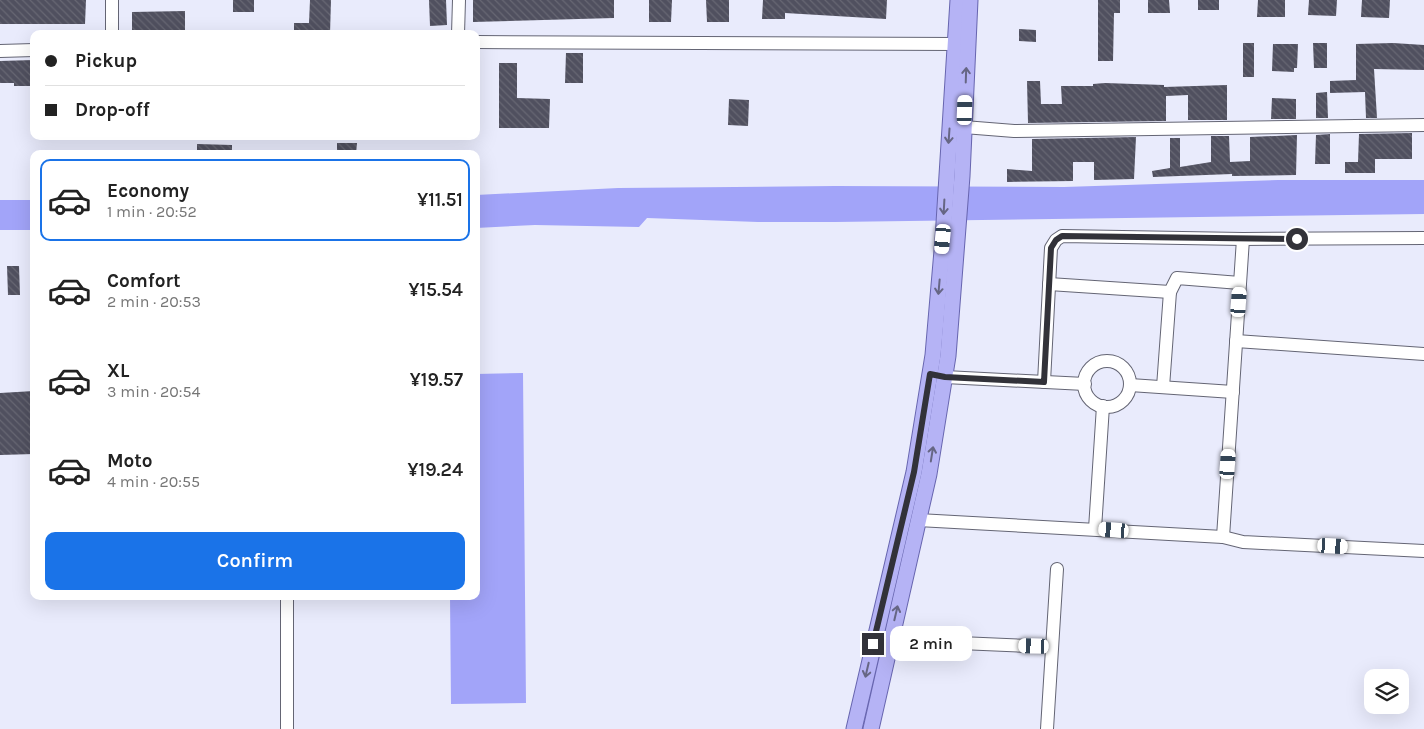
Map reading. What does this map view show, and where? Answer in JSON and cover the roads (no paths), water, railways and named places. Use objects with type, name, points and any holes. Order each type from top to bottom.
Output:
[{"type":"main road","points":[[871,729],[929,474],[945,377],[950,239],[946,176],[958,0]]},
{"type":"main road","points":[[854,729],[914,472],[950,239],[962,176],[970,0]]},
{"type":"main road","points":[[930,374],[945,377]]},
{"type":"street","points":[[112,0],[112,30]]},
{"type":"street","points":[[458,30],[459,0]]},
{"type":"street","points":[[480,42],[956,44]]},
{"type":"street","points":[[0,51],[30,50]]},
{"type":"street","points":[[964,127],[1014,131],[1424,125]]},
{"type":"street","points":[[1044,382],[1051,248],[1056,240],[1062,236],[1243,240],[1424,238]]},
{"type":"street","points":[[1224,537],[1243,240]]},
{"type":"street","points":[[1163,387],[1170,292],[1177,278],[1240,283]]},
{"type":"street","points":[[1049,284],[1170,292]]},
{"type":"street","points":[[1236,342],[1424,354]]},
{"type":"street","points":[[1106,361],[1120,365],[1126,370],[1130,385],[1127,394],[1121,402],[1113,406],[1104,406],[1095,403],[1088,396],[1084,384],[1089,369],[1096,363],[1106,361]]},
{"type":"street","points":[[945,377],[1084,384]]},
{"type":"street","points":[[1130,385],[1232,392]]},
{"type":"street","points":[[1096,529],[1104,406]]},
{"type":"street","points":[[918,520],[1224,537],[1243,542],[1424,551]]},
{"type":"street","points":[[1047,729],[1058,569]]},
{"type":"street","points":[[287,729],[288,600]]},
{"type":"street","points":[[890,640],[1052,647]]},
{"type":"water","points":[[1278,180],[1424,180],[1424,214],[835,222],[758,222],[647,218],[639,227],[535,225],[480,228],[480,195],[618,188],[835,186],[1064,187]]},
{"type":"water","points":[[0,200],[30,200],[30,230],[0,230]]},
{"type":"water","points":[[523,373],[526,703],[451,704],[450,600],[480,600],[480,374]]}]
